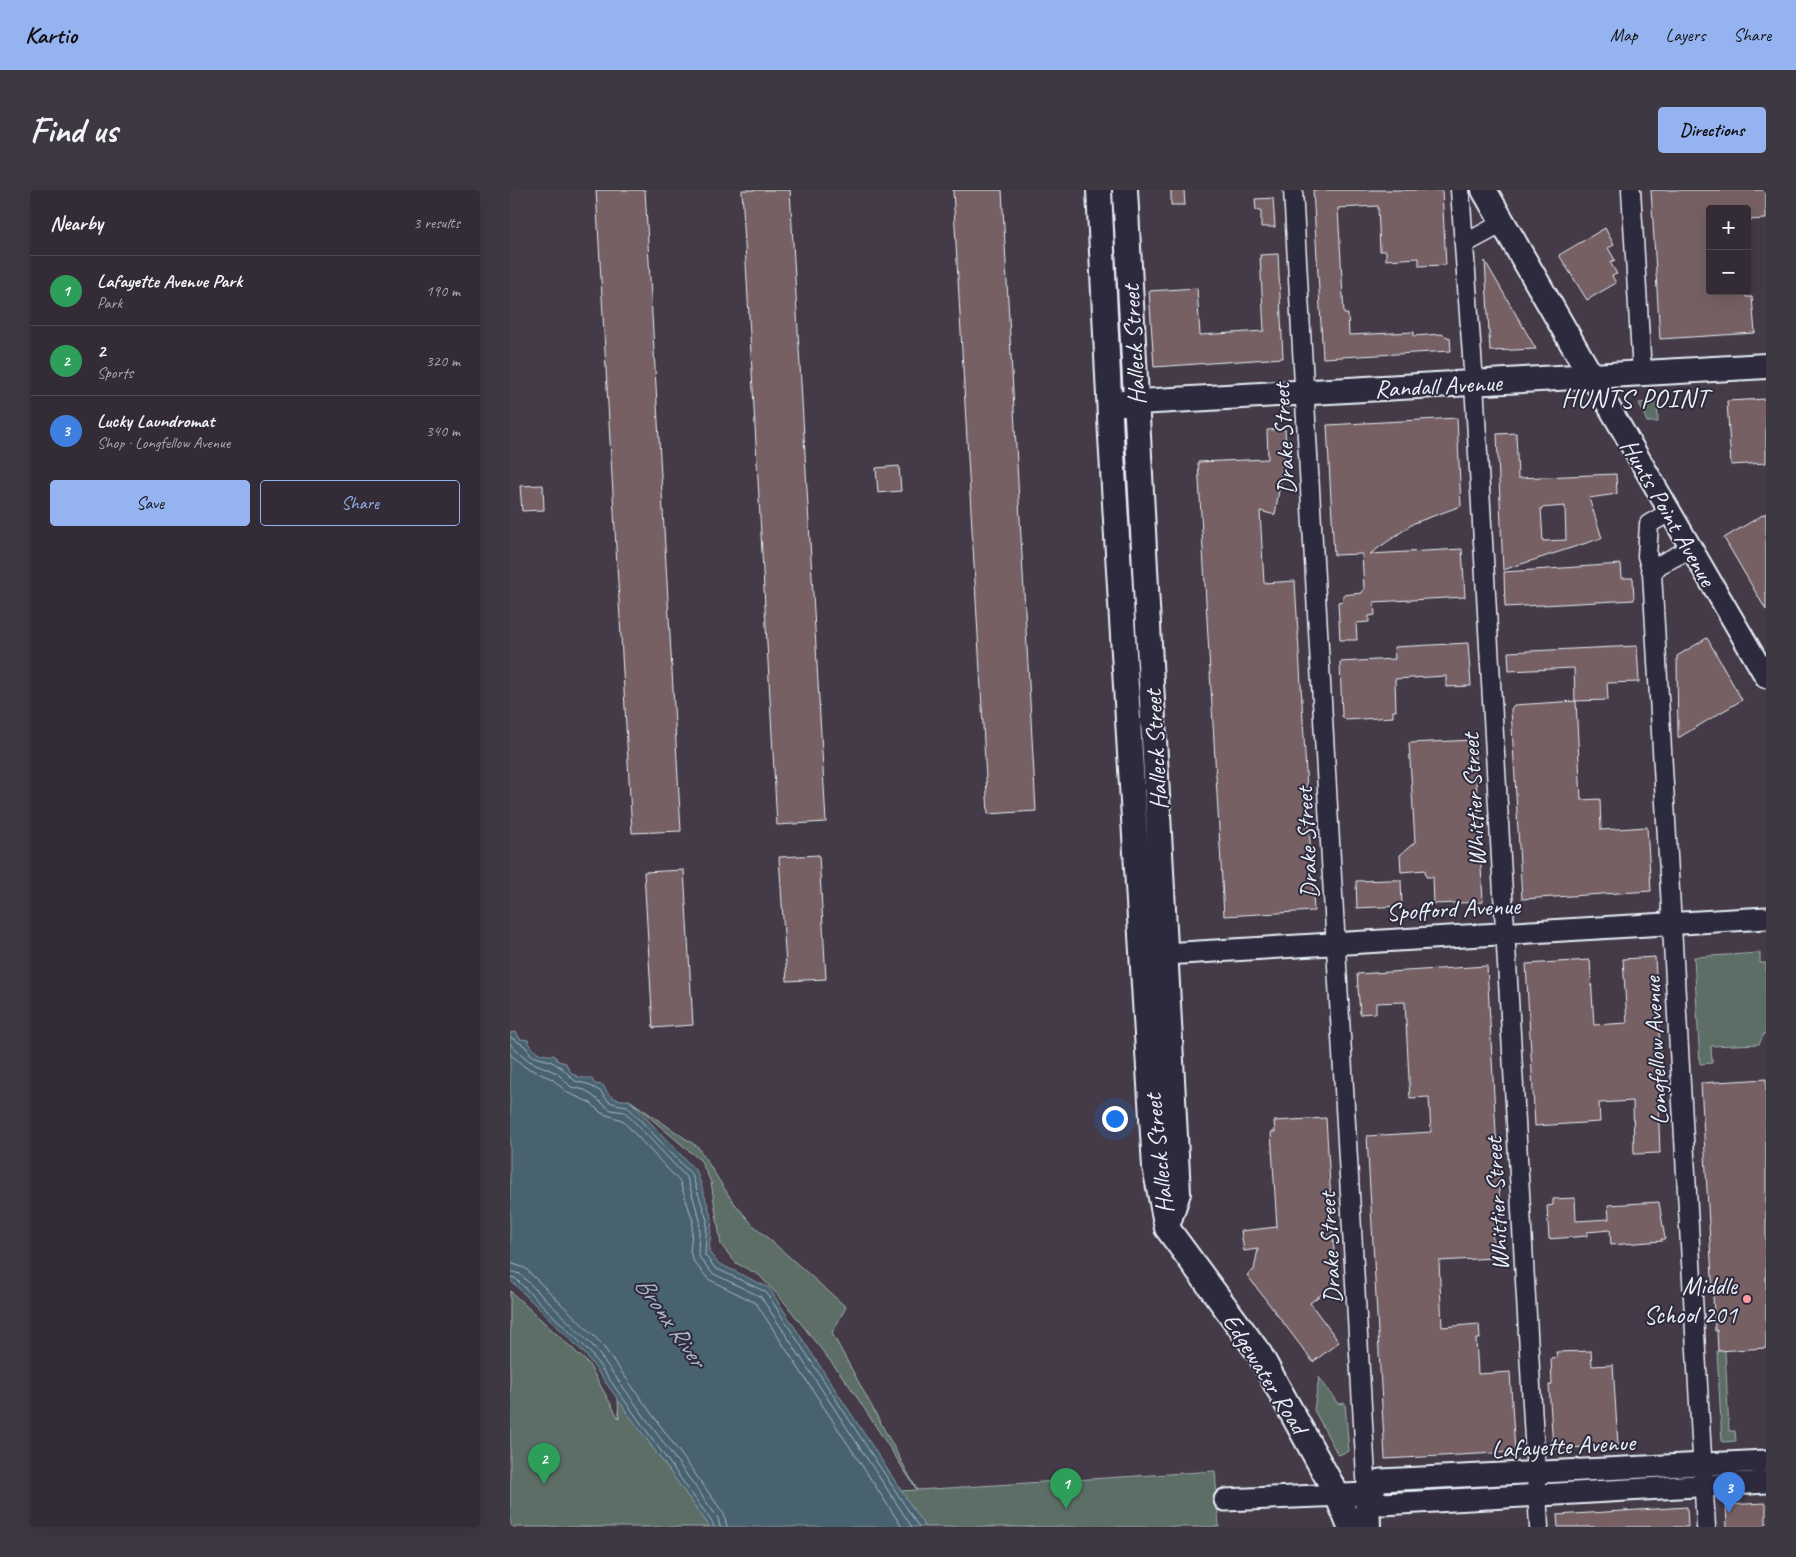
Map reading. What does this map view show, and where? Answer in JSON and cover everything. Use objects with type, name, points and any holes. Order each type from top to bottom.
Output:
[{"type":"main road","name":"Halleck Street","points":[[1099,190],[1109,404],[1154,954],[1178,1193],[1167,1228]]},
{"type":"main road","name":"Halleck Street","points":[[1125,190],[1136,402],[1154,954]]},
{"type":"main road","name":"Hunts Point Avenue","points":[[1484,190],[1591,376]]},
{"type":"main road","name":"Randall Avenue","points":[[1109,404],[1766,366]]},
{"type":"main road","name":"Edgewater Road","points":[[1167,1228],[1259,1353],[1337,1495],[1350,1527]]},
{"type":"main road","points":[[1367,1494],[1368,1527]]},
{"type":"street","name":"Drake Street","points":[[1293,190],[1367,1494]]},
{"type":"street","name":"Whittier Street","points":[[1460,190],[1474,383],[1539,1527]]},
{"type":"street","points":[[1631,190],[1642,373]]},
{"type":"street","points":[[1464,244],[1503,223]]},
{"type":"street","name":"Hunts Point Avenue","points":[[1591,376],[1668,513],[1766,677]]},
{"type":"street","name":"Longfellow Avenue","points":[[1668,513],[1648,524],[1647,556],[1652,573],[1706,1527]]},
{"type":"street","points":[[1652,573],[1659,564],[1690,549]]},
{"type":"street","name":"Spofford Avenue","points":[[1154,954],[1766,918]]},
{"type":"street","name":"Lafayette Avenue","points":[[1225,1500],[1367,1494],[1383,1504],[1537,1497],[1704,1476],[1766,1462]]},
{"type":"street","name":"Lafayette Avenue","points":[[1367,1494],[1381,1480],[1536,1474],[1704,1476],[1766,1482]]},
{"type":"green space","points":[[1657,401],[1658,422],[1647,422],[1639,403]]},
{"type":"green space","points":[[1760,953],[1760,963],[1766,963],[1766,1030],[1759,1044],[1711,1046],[1712,1063],[1700,1064],[1694,957]]},
{"type":"green space","points":[[629,1100],[698,1147],[731,1199],[752,1224],[846,1307],[832,1333],[917,1490],[849,1385],[785,1303],[759,1275],[736,1263],[721,1245],[711,1182],[701,1161]]},
{"type":"green space","points":[[510,1291],[588,1363],[619,1419],[618,1399],[710,1527],[510,1527]]},
{"type":"green space","points":[[1725,1350],[1729,1431],[1735,1431],[1736,1441],[1722,1442],[1717,1351]]},
{"type":"green space","points":[[1319,1377],[1338,1404],[1345,1403],[1349,1451],[1338,1455],[1314,1410]]},
{"type":"green space","points":[[1215,1471],[1219,1527],[925,1527],[901,1491]]},
{"type":"water","name":"Bronx River","points":[[516,1032],[520,1039],[528,1040],[532,1048],[538,1052],[545,1055],[554,1055],[558,1061],[566,1063],[570,1071],[575,1075],[582,1078],[591,1078],[595,1084],[603,1085],[607,1093],[613,1097],[620,1100],[629,1100],[697,1172],[712,1219],[709,1252],[718,1263],[769,1288],[925,1527],[710,1527],[585,1354],[510,1280],[510,1033]]},
{"type":"building","points":[[596,190],[645,190],[681,831],[632,833]]},
{"type":"building","points":[[742,190],[790,190],[826,822],[777,825]]},
{"type":"building","points":[[953,190],[1002,190],[1036,811],[988,814]]},
{"type":"building","points":[[1171,190],[1184,190],[1185,205],[1171,205]]},
{"type":"building","points":[[1313,190],[1442,190],[1446,265],[1419,266],[1419,258],[1386,260],[1386,251],[1380,251],[1378,206],[1338,208],[1344,314],[1348,314],[1349,335],[1414,332],[1414,336],[1441,334],[1450,338],[1451,351],[1323,358]]},
{"type":"building","points":[[1651,190],[1766,190],[1766,219],[1751,220],[1751,205],[1706,205],[1706,295],[1746,295],[1746,297],[1752,297],[1755,333],[1660,339]]},
{"type":"building","points":[[1273,198],[1275,227],[1261,227],[1261,210],[1256,210],[1255,199]]},
{"type":"building","points":[[1605,228],[1614,245],[1608,248],[1615,260],[1610,262],[1617,274],[1612,276],[1616,283],[1587,300],[1559,255]]},
{"type":"building","points":[[1278,254],[1283,358],[1154,367],[1149,291],[1197,288],[1200,335],[1264,331],[1260,255]]},
{"type":"building","points":[[1485,261],[1536,349],[1490,351]]},
{"type":"building","points":[[1766,399],[1766,463],[1731,465],[1727,401]]},
{"type":"building","points":[[1457,418],[1461,506],[1414,523],[1370,554],[1462,549],[1465,597],[1374,602],[1375,615],[1369,616],[1369,622],[1356,623],[1357,640],[1340,640],[1338,602],[1343,601],[1343,595],[1362,593],[1364,589],[1362,554],[1334,555],[1327,425]]},
{"type":"building","points":[[1285,429],[1286,446],[1275,515],[1260,511],[1264,583],[1295,581],[1314,911],[1224,916],[1198,462],[1268,459],[1267,430]]},
{"type":"building","points":[[1516,433],[1518,478],[1616,474],[1617,494],[1589,498],[1602,538],[1503,570],[1497,434]],"holes":[[[1565,506],[1566,540],[1543,541],[1541,508]]]},
{"type":"building","points":[[899,466],[901,491],[878,493],[876,468]]},
{"type":"building","points":[[543,485],[544,510],[522,511],[520,486]]},
{"type":"building","points":[[1766,513],[1766,610],[1724,538]]},
{"type":"building","points":[[1621,564],[1622,578],[1633,578],[1634,600],[1505,607],[1504,572]]},
{"type":"building","points":[[1707,638],[1742,700],[1678,738],[1677,656]]},
{"type":"building","points":[[1468,643],[1471,686],[1446,687],[1446,676],[1395,679],[1396,711],[1393,711],[1393,717],[1346,720],[1342,716],[1340,662],[1395,659],[1394,647]]},
{"type":"building","points":[[1637,646],[1639,682],[1607,683],[1608,700],[1575,701],[1574,668],[1509,671],[1508,652]]},
{"type":"building","points":[[1576,701],[1581,800],[1600,799],[1601,830],[1647,827],[1651,891],[1522,899],[1511,709],[1514,705]]},
{"type":"building","points":[[1474,740],[1483,902],[1434,904],[1433,877],[1426,877],[1425,870],[1401,872],[1400,855],[1415,842],[1409,743]]},
{"type":"building","points":[[819,855],[826,979],[787,981],[779,857]]},
{"type":"building","points":[[684,870],[693,1025],[653,1028],[644,872]]},
{"type":"building","points":[[1401,880],[1402,906],[1357,908],[1356,881]]},
{"type":"building","points":[[1655,957],[1663,1100],[1658,1100],[1660,1153],[1634,1154],[1633,1101],[1599,1103],[1600,1122],[1535,1126],[1526,964],[1590,960],[1594,1025],[1627,1023],[1623,959]]},
{"type":"building","points":[[1487,966],[1501,1225],[1492,1226],[1494,1258],[1439,1261],[1442,1327],[1479,1324],[1480,1339],[1476,1339],[1478,1374],[1510,1372],[1515,1452],[1385,1459],[1367,1136],[1431,1132],[1429,1097],[1410,1098],[1405,1002],[1376,1003],[1376,1013],[1360,1014],[1357,974]]},
{"type":"building","points":[[1766,1079],[1766,1348],[1718,1351],[1717,1330],[1715,1331],[1701,1083]]},
{"type":"building","points":[[1326,1118],[1336,1283],[1310,1303],[1339,1342],[1313,1362],[1247,1275],[1254,1270],[1258,1249],[1244,1251],[1241,1231],[1277,1227],[1271,1132],[1275,1132],[1274,1121]]},
{"type":"building","points":[[1575,1198],[1576,1221],[1609,1219],[1608,1205],[1659,1202],[1665,1239],[1661,1239],[1662,1241],[1611,1245],[1610,1230],[1587,1232],[1587,1236],[1549,1239],[1547,1206],[1553,1205],[1553,1199]]},
{"type":"building","points":[[1591,1351],[1592,1366],[1613,1365],[1618,1445],[1553,1449],[1549,1385],[1552,1385],[1551,1358],[1557,1357],[1556,1352]]},
{"type":"building","points":[[1766,1503],[1766,1527],[1727,1527],[1726,1505]]},
{"type":"building","points":[[1687,1507],[1688,1527],[1558,1527],[1557,1515]]},
{"type":"place","name":"Middle School 201","points":[[1747,1299]]},
{"type":"place","name":"2","points":[[544,1484]]},
{"type":"place","name":"Lafayette Avenue Park","points":[[1066,1509]]},
{"type":"place","name":"Lucky Laundromat","points":[[1729,1513]]},
{"type":"district","name":"HUNTS POINT","points":[[1635,398]]}]
